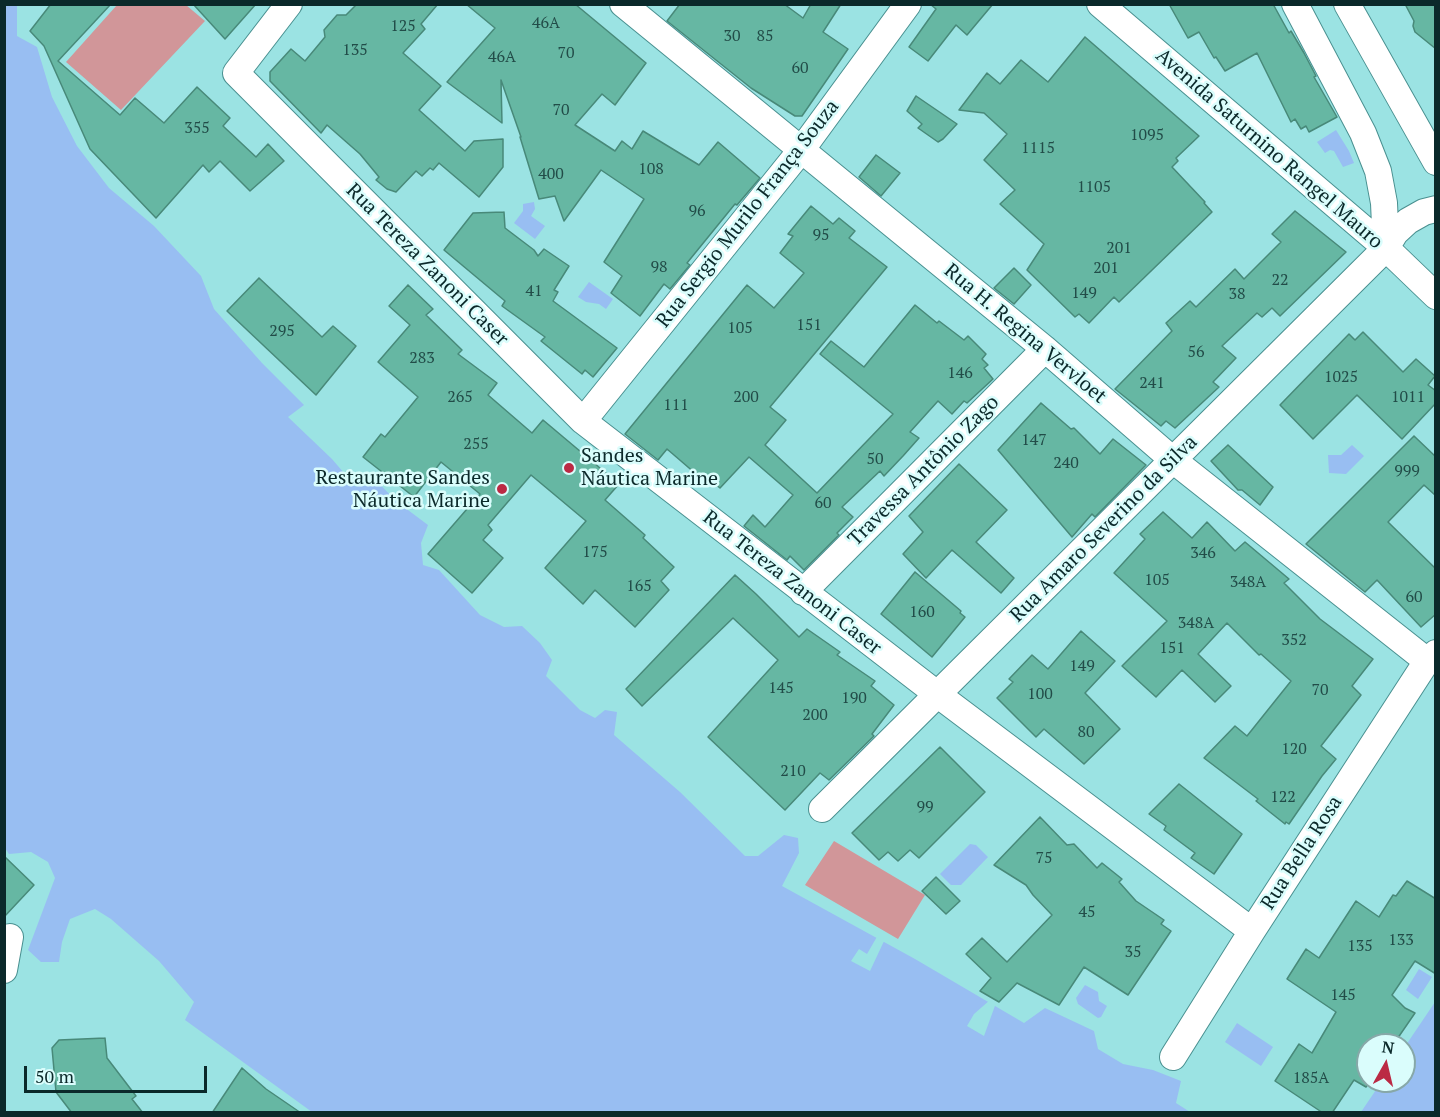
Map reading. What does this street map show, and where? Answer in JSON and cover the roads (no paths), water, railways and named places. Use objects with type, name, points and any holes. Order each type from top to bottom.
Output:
[{"type":"street","name":"Rua Tereza Zanoni Caser","points":[[289,4],[236,73],[583,421],[803,592],[1252,931]]},
{"type":"street","name":"Rua H. Regina Vervloet","points":[[623,4],[1045,349],[1173,460],[1431,657]]},
{"type":"street","name":"Rua Sergio Murilo França Souza","points":[[583,421],[802,149],[908,4]]},
{"type":"street","name":"Avenida Saturnino Rangel Mauro","points":[[1100,4],[1386,248],[1436,296]]},
{"type":"street","points":[[1295,4],[1363,133],[1378,171],[1384,202],[1386,248]]},
{"type":"street","points":[[1347,4],[1436,162]]},
{"type":"street","name":"Rua Amaro Severino da Silva","points":[[822,809],[1386,248],[1395,233],[1408,221],[1424,212],[1436,209]]},
{"type":"street","name":"Travessa Antônio Zago","points":[[803,592],[1045,349]]},
{"type":"street","name":"Rua Bella Rosa","points":[[1173,1057],[1252,931],[1431,657]]},
{"type":"street","points":[[4,970],[10,936]]},
{"type":"water","points":[[4,5],[17,5],[17,36],[37,47],[52,97],[77,146],[109,188],[154,226],[201,276],[214,309],[262,363],[304,405],[288,417],[332,459],[356,487],[369,473],[396,501],[428,525],[421,543],[423,565],[439,570],[480,615],[504,627],[522,626],[540,643],[552,660],[546,676],[580,710],[595,718],[605,710],[617,712],[614,735],[680,792],[745,856],[758,856],[784,835],[798,838],[799,853],[782,886],[915,959],[1024,1023],[1045,1008],[1094,1031],[1098,1049],[1123,1064],[1153,1070],[1181,1081],[1176,1103],[1190,1112],[312,1112],[185,1020],[194,1002],[159,961],[111,919],[95,909],[70,919],[62,942],[59,962],[41,962],[28,950],[55,878],[48,862],[31,852],[9,854],[5,848]]},
{"type":"water","points":[[1336,130],[1354,163],[1343,167],[1334,151],[1330,150],[1325,153],[1317,142]]},
{"type":"water","points":[[534,202],[535,209],[531,216],[545,226],[535,239],[514,223],[523,211],[523,204]]},
{"type":"water","points":[[589,282],[613,299],[606,309],[599,304],[586,302],[578,297]]},
{"type":"water","points":[[1352,445],[1364,456],[1346,474],[1329,473],[1328,455],[1341,455]]},
{"type":"water","points":[[970,844],[976,845],[988,857],[961,885],[951,885],[940,874]]},
{"type":"water","points":[[1419,969],[1432,977],[1418,999],[1406,990]]},
{"type":"water","points":[[1085,985],[1098,992],[1099,1001],[1107,1006],[1101,1017],[1098,1018],[1078,1004],[1076,998]]},
{"type":"water","points":[[1435,1002],[1435,1112],[1361,1112],[1374,1093],[1416,1093],[1416,1033],[1414,1033]]},
{"type":"water","points":[[1237,1023],[1273,1047],[1261,1066],[1225,1042]]},
{"type":"place","name":"Sandes Náutica Marine","points":[[569,468]]},
{"type":"place","name":"Restaurante Sandes Náutica Marine","points":[[502,489]]}]
